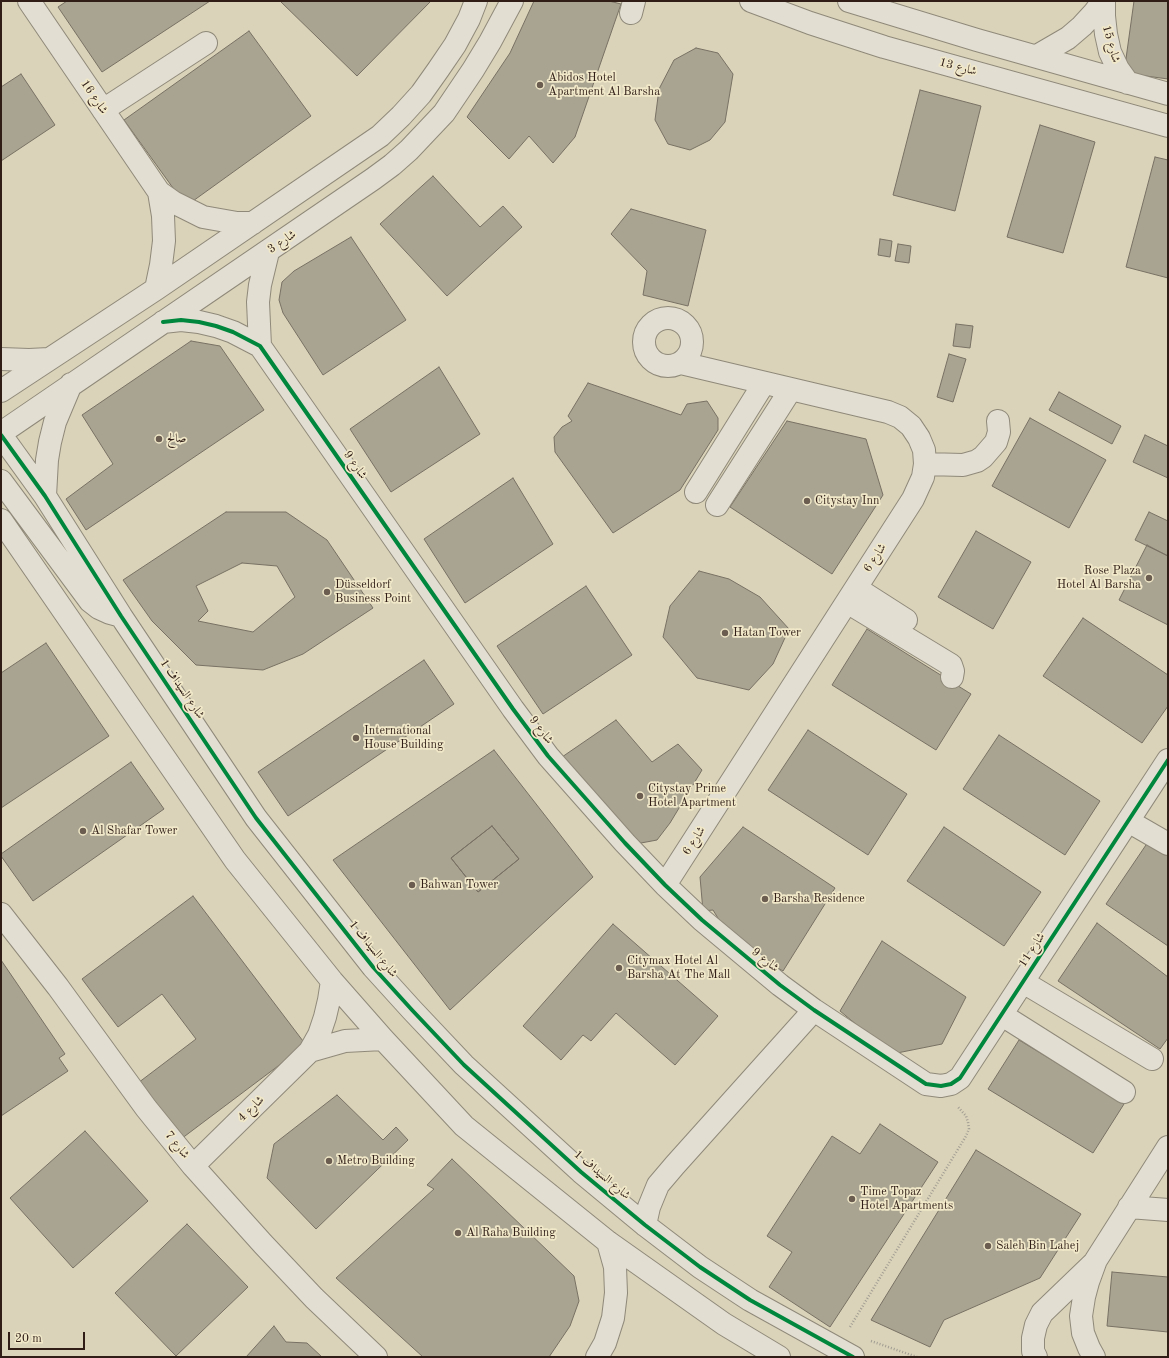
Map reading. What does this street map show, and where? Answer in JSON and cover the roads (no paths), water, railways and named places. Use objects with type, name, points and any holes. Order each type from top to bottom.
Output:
[{"type":"street","points":[[1,391],[156,289],[380,136],[421,94],[455,45],[469,19],[476,1]]},
{"type":"street","name":"شارع 3","points":[[1,434],[71,384],[373,180],[409,150],[426,134],[444,113],[490,42],[512,1]]},
{"type":"street","name":"شارع 13","points":[[751,1],[810,23],[877,44],[1168,126]]},
{"type":"street","points":[[849,1],[918,23],[1168,94]]},
{"type":"street","name":"شارع 15","points":[[1037,56],[1068,38],[1082,26],[1104,1]]},
{"type":"street","name":"شارع 15","points":[[1104,1],[1106,34],[1110,52],[1118,69],[1128,83]]},
{"type":"street","name":"شارع 16","points":[[38,4],[99,105],[160,192],[173,202],[203,217],[236,223],[253,223]]},
{"type":"street","points":[[99,105],[206,43]]},
{"type":"street","points":[[99,105],[151,63]]},
{"type":"street","name":"شارع 16","points":[[156,289],[164,241],[160,192]]},
{"type":"street","points":[[260,346],[258,302],[261,279],[268,252]]},
{"type":"street","points":[[163,322],[181,320],[216,326],[233,332],[260,346]]},
{"type":"street","name":"شارع 9","points":[[260,346],[513,709],[548,756],[625,843],[665,885],[702,920],[780,985],[814,1010],[926,1084],[941,1086]]},
{"type":"street","points":[[1,359],[49,359]]},
{"type":"street","name":"شارع 6","points":[[665,885],[913,499],[923,477],[925,464],[924,450],[919,438],[911,426],[900,417],[888,412],[681,363]]},
{"type":"street","points":[[696,492],[764,383]]},
{"type":"street","points":[[45,496],[47,460],[50,442],[71,384]]},
{"type":"street","points":[[717,506],[791,389]]},
{"type":"street","points":[[925,464],[964,465],[977,461],[983,457],[996,442],[999,432],[998,421]]},
{"type":"street","name":"شارع السيداف 1","points":[[1,434],[45,496],[121,616],[256,818],[373,967],[464,1065],[581,1172],[700,1267],[750,1300],[851,1357]]},
{"type":"street","points":[[1,481],[90,600],[99,608],[121,616]]},
{"type":"street","points":[[1,520],[235,860],[332,981],[383,1039],[464,1126],[608,1242],[724,1324],[779,1357]]},
{"type":"street","points":[[1,537],[22,550]]},
{"type":"street","points":[[852,595],[935,640]]},
{"type":"street","points":[[852,595],[951,665],[953,671],[952,677]]},
{"type":"street","name":"شارع 11","points":[[941,1086],[951,1084],[960,1078],[1168,760]]},
{"type":"street","points":[[1128,821],[1168,844]]},
{"type":"street","name":"شارع 7","points":[[1,914],[58,987],[146,1108],[193,1166],[242,1222],[309,1293],[376,1357]]},
{"type":"street","name":"شارع 4","points":[[193,1166],[310,1052],[325,1018],[332,981]]},
{"type":"street","points":[[1023,982],[1152,1059]]},
{"type":"street","points":[[645,1224],[650,1203],[658,1185],[674,1165],[814,1010]]},
{"type":"street","points":[[1002,1015],[1124,1092]]},
{"type":"street","name":"شارع 4","points":[[310,1052],[345,1041],[383,1039]]},
{"type":"street","points":[[1036,1357],[1033,1338],[1036,1325],[1042,1313],[1096,1260],[1168,1146]]},
{"type":"street","points":[[1129,1208],[1168,1210]]},
{"type":"street","points":[[597,1357],[605,1343],[613,1318],[616,1293],[615,1267],[608,1242]]},
{"type":"street","points":[[1094,1357],[1083,1333],[1081,1316],[1084,1297],[1096,1260]]},
{"type":"place","name":"Abidos Hotel Apartment Al Barsha","points":[[540,85]]},
{"type":"place","name":"صالح","points":[[159,439]]},
{"type":"place","name":"Citystay Inn","points":[[807,501]]},
{"type":"place","name":"Rose Plaza Hotel Al Barsha","points":[[1149,578]]},
{"type":"place","name":"Düsseldorf Business Point","points":[[327,592]]},
{"type":"place","name":"Hatan Tower","points":[[725,633]]},
{"type":"place","name":"International House Building","points":[[356,738]]},
{"type":"place","name":"Citystay Prime Hotel Apartment","points":[[640,796]]},
{"type":"place","name":"Al Shafar Tower","points":[[83,831]]},
{"type":"place","name":"Bahwan Tower","points":[[412,885]]},
{"type":"place","name":"Barsha Residence","points":[[765,899]]},
{"type":"place","name":"Citymax Hotel Al Barsha At The Mall","points":[[619,968]]},
{"type":"place","name":"Metro Building","points":[[329,1161]]},
{"type":"place","name":"Time Topaz Hotel Apartments","points":[[852,1199]]},
{"type":"place","name":"Al Raha Building","points":[[458,1233]]},
{"type":"place","name":"Saleh Bin Lahej","points":[[988,1246]]}]
